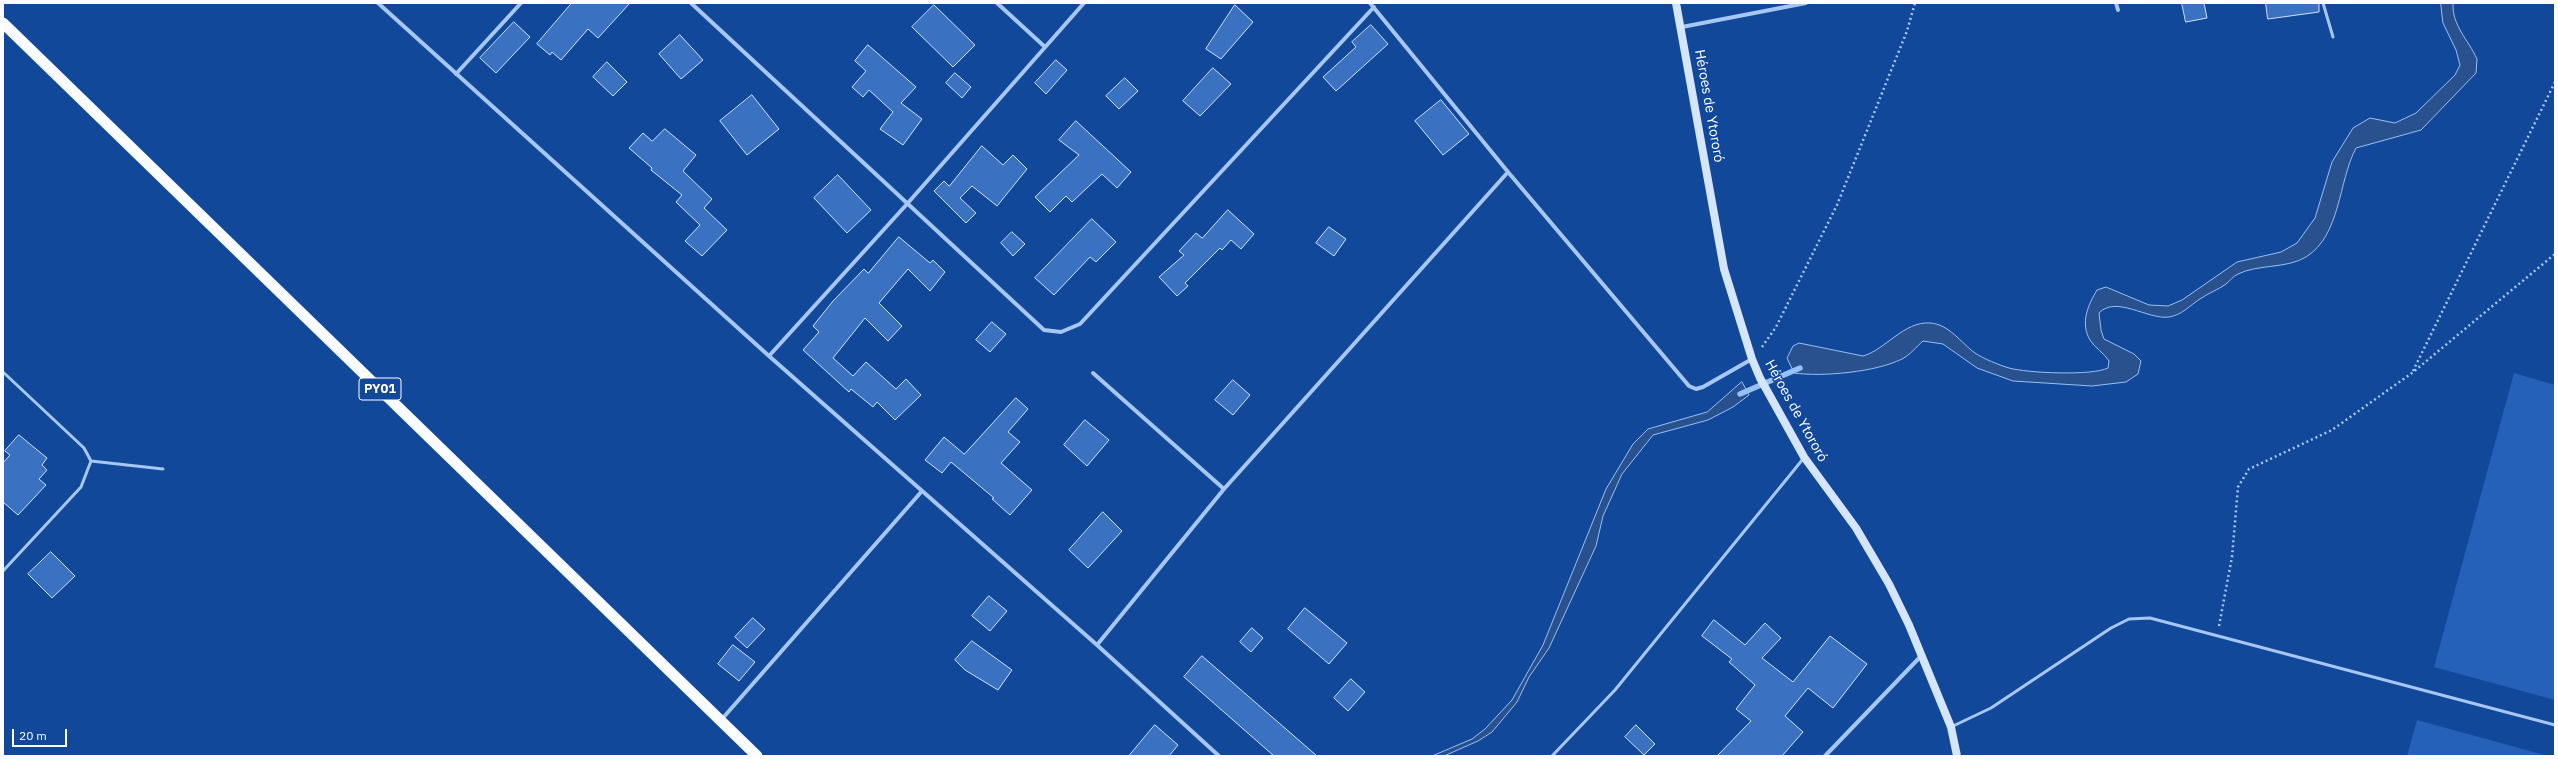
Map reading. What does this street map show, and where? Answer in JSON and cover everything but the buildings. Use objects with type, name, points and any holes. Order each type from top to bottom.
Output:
[{"type":"highway","name":"PY01","points":[[3,23],[757,756]]},
{"type":"main road","name":"Héroes de Ytororó","points":[[1676,3],[1682,27],[1724,269],[1752,359],[1760,378],[1804,457],[1856,528],[1889,584],[1922,655],[1951,727],[1957,756]]},
{"type":"street","points":[[378,3],[769,356],[1097,644],[1220,756]]},
{"type":"street","points":[[456,74],[521,3]]},
{"type":"street","points":[[691,3],[1044,330],[1061,332],[1080,324],[1374,7]]},
{"type":"street","points":[[997,3],[1045,47]]},
{"type":"street","points":[[769,356],[907,204],[1084,3]]},
{"type":"street","points":[[1370,3],[1508,172],[1689,386],[1696,389],[1703,388],[1752,359]]},
{"type":"street","points":[[1682,27],[1806,3]]},
{"type":"street","points":[[2116,3],[2118,10]]},
{"type":"street","points":[[1097,644],[1224,489],[1508,172]]},
{"type":"street","points":[[1093,373],[1224,489]]},
{"type":"street","points":[[720,721],[922,491]]},
{"type":"street","points":[[1824,756],[1922,655]]},
{"type":"lane","points":[[2323,3],[2333,37]]},
{"type":"lane","points":[[3,372],[84,448],[91,462],[81,487],[3,571]]},
{"type":"lane","points":[[1552,756],[1615,690],[1804,457]]},
{"type":"lane","points":[[91,462],[162,469]]},
{"type":"lane","points":[[1951,727],[1991,708],[2111,628],[2129,619],[2150,618],[2555,725]]},
{"type":"path","points":[[1752,359],[1776,328],[1837,205],[1907,31],[1915,3]]},
{"type":"path","points":[[2412,374],[2555,82]]},
{"type":"path","points":[[2216,636],[2232,556],[2238,487],[2249,470],[2332,430],[2412,374],[2555,254]]},
{"type":"shaded area","points":[[2441,3],[2453,3],[2453,11],[2458,26],[2477,59],[2476,73],[2421,130],[2356,148],[2350,162],[2332,222],[2326,235],[2317,247],[2306,257],[2290,263],[2254,269],[2238,274],[2223,286],[2174,316],[2161,317],[2114,306],[2106,308],[2099,313],[2101,330],[2104,339],[2134,354],[2141,361],[2138,374],[2126,382],[2092,386],[2013,381],[1977,368],[1943,344],[1923,341],[1902,359],[1878,367],[1834,374],[1794,373],[1787,358],[1793,346],[1799,343],[1863,356],[1871,353],[1912,326],[1930,323],[1937,324],[1949,330],[1975,353],[1992,362],[2009,368],[2030,371],[2074,373],[2100,371],[2108,368],[2109,361],[2090,340],[2087,334],[2085,321],[2088,308],[2097,290],[2106,287],[2149,305],[2168,306],[2182,300],[2237,262],[2281,252],[2297,243],[2315,218],[2332,162],[2353,128],[2370,118],[2395,123],[2416,113],[2455,75],[2460,65],[2456,50],[2443,23]]},
{"type":"shaded area","points":[[2514,373],[2555,385],[2555,700],[2434,667]]},
{"type":"shaded area","points":[[1742,382],[1749,395],[1733,407],[1708,420],[1653,435],[1622,474],[1603,516],[1596,546],[1549,648],[1529,677],[1517,702],[1492,732],[1478,741],[1444,756],[1432,756],[1472,739],[1485,729],[1512,700],[1543,645],[1606,489],[1633,444],[1648,429],[1707,412]]},
{"type":"shaded area","points":[[2417,720],[2548,756],[2407,756]]},
{"type":"waterway","points":[[1740,394],[1800,368]]}]
